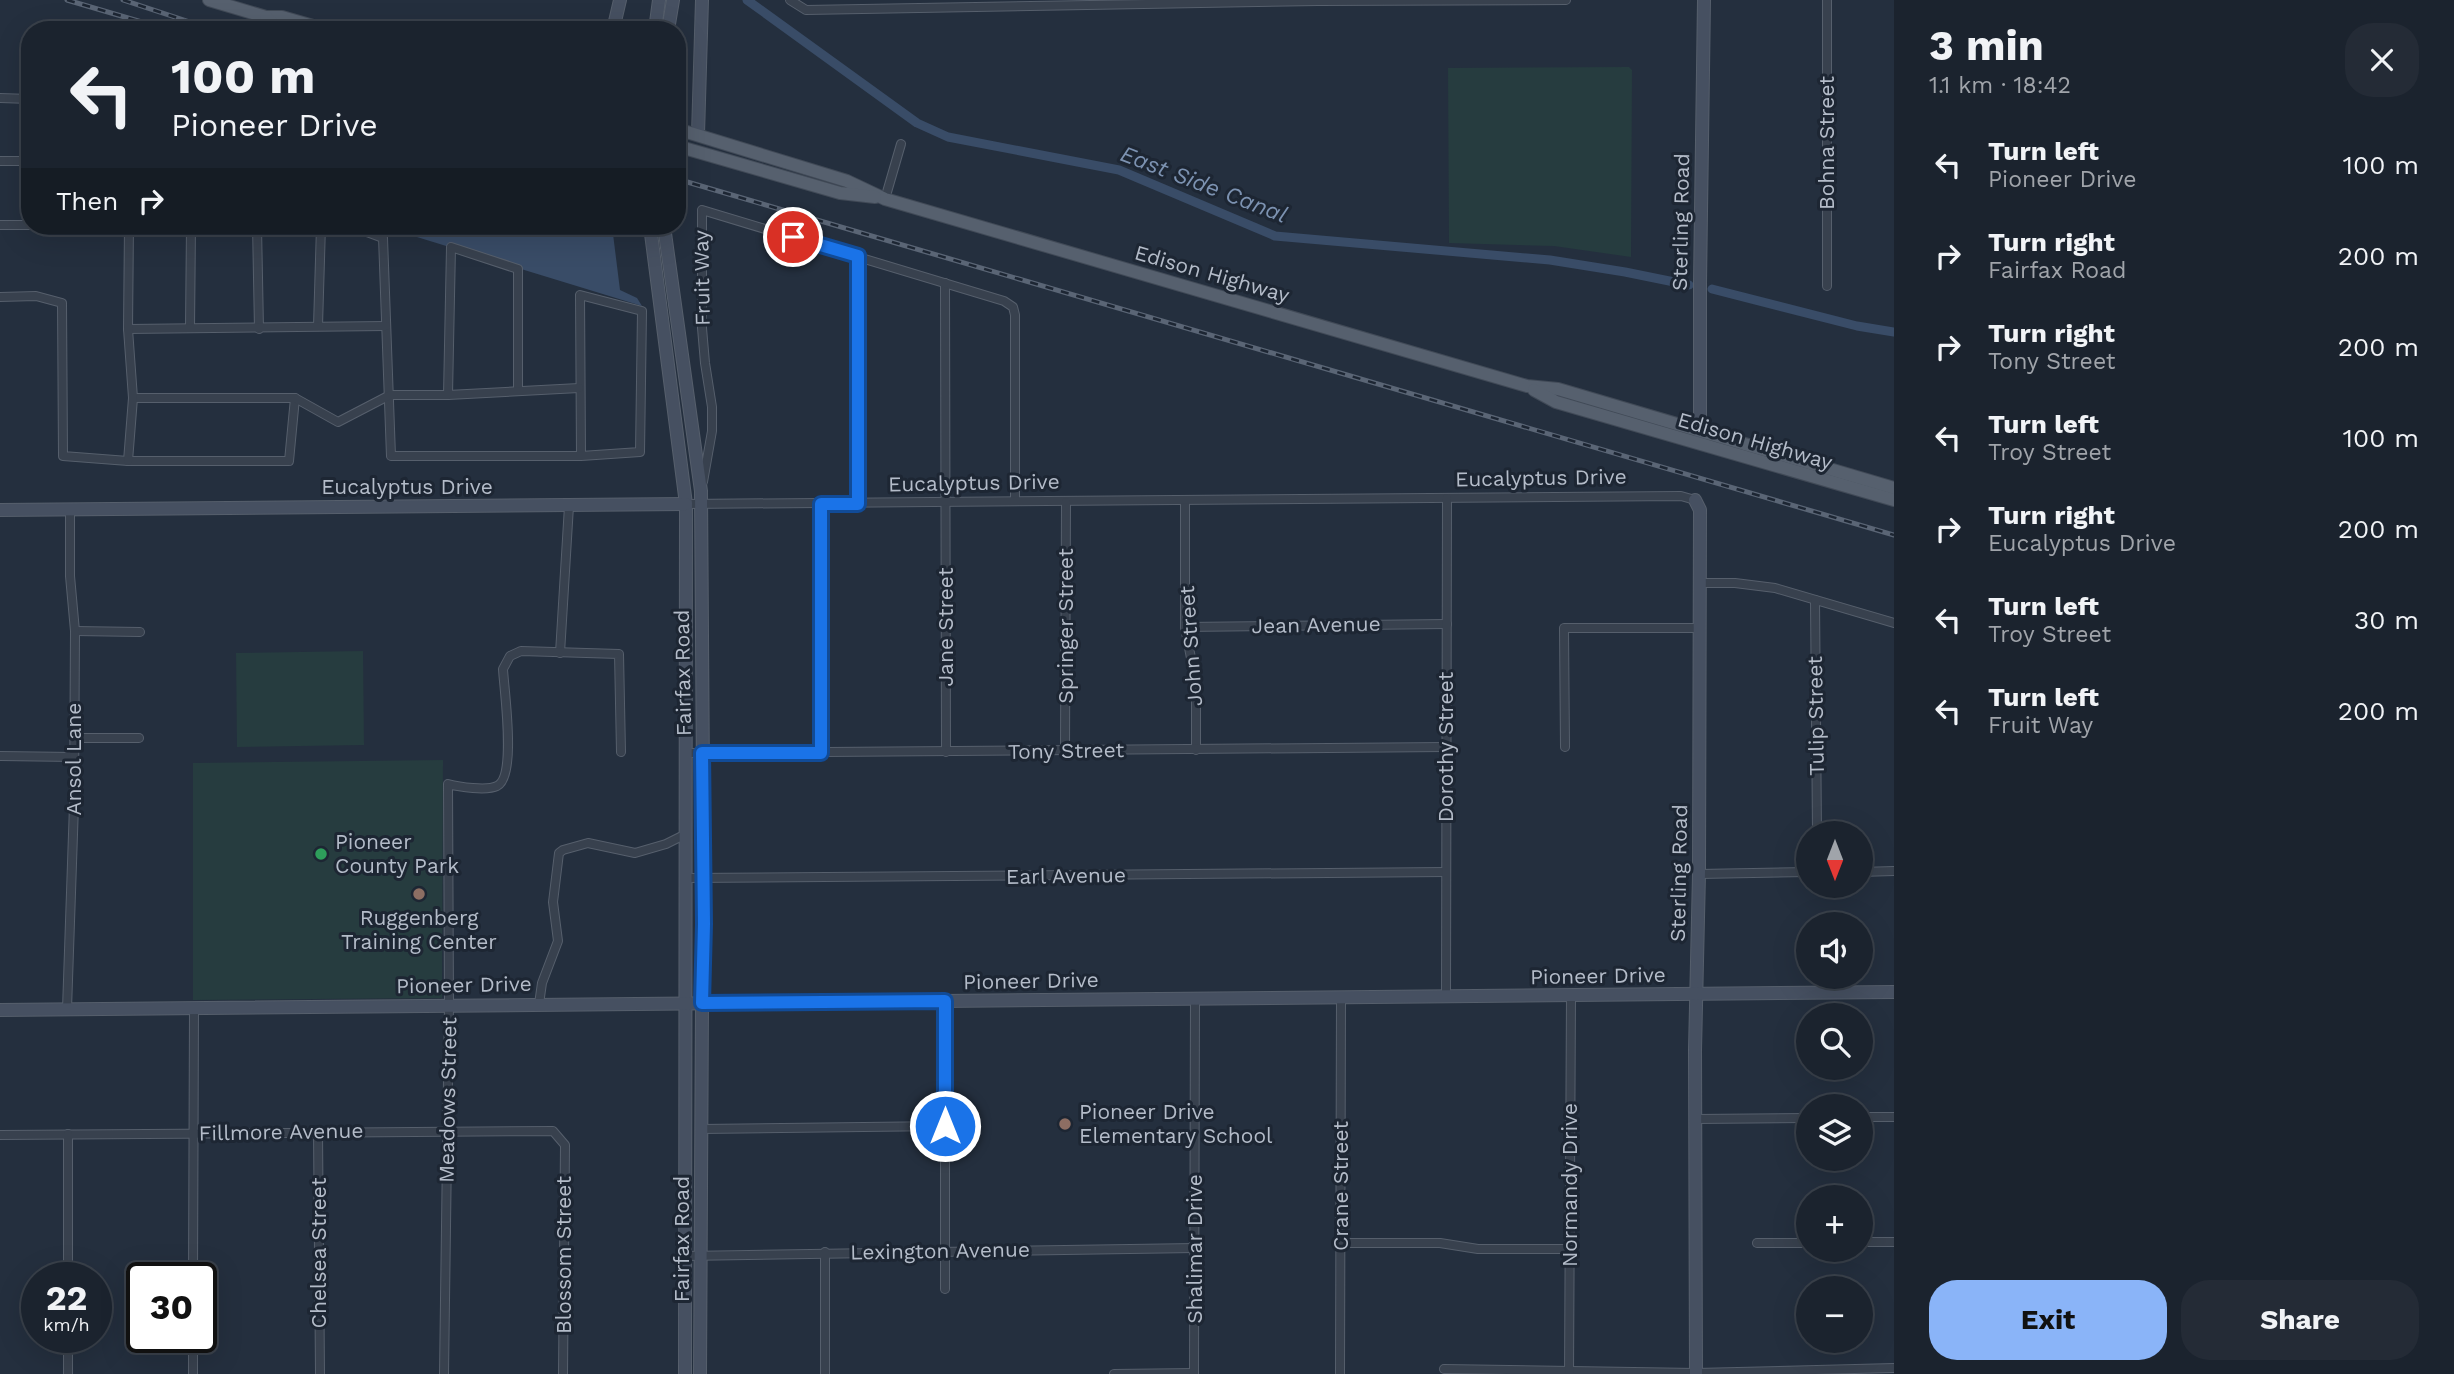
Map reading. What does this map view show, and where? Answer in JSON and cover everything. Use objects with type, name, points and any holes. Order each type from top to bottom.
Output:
[{"type":"main road","points":[[209,0],[266,17],[282,17],[296,21]]},
{"type":"main road","points":[[266,17],[270,21]]},
{"type":"main road","name":"Edison Highway","points":[[686,131],[847,181],[885,199]]},
{"type":"main road","name":"Edison Highway","points":[[686,149],[840,193],[885,199],[1527,386],[1558,389],[1894,488]]},
{"type":"main road","name":"Edison Highway","points":[[1527,386],[1556,402],[1894,500]]},
{"type":"street","points":[[615,21],[620,0]]},
{"type":"street","points":[[656,21],[659,0]]},
{"type":"street","points":[[670,21],[673,0]]},
{"type":"street","points":[[698,134],[702,0]]},
{"type":"street","points":[[790,0],[806,10],[1318,0],[1566,0]]},
{"type":"street","name":"Sterling Road","points":[[1700,445],[1704,0]]},
{"type":"street","name":"Bohna Street","points":[[1827,0],[1827,286]]},
{"type":"street","points":[[0,98],[21,99]]},
{"type":"street","points":[[885,199],[901,144]]},
{"type":"street","points":[[0,161],[21,161]]},
{"type":"street","name":"Fruit Way","points":[[701,497],[712,431],[712,407],[702,328],[702,210],[1004,301],[1013,307],[1015,501]]},
{"type":"street","points":[[0,225],[21,225]]},
{"type":"street","points":[[128,461],[133,398],[128,329],[129,235]]},
{"type":"street","points":[[191,235],[191,328]]},
{"type":"street","points":[[257,235],[259,329]]},
{"type":"street","points":[[318,326],[321,235]]},
{"type":"street","points":[[375,235],[383,238],[391,456],[581,456],[640,452],[642,310],[580,295],[581,456]]},
{"type":"street","name":"Fairfax Road","points":[[651,235],[686,504],[684,1374]]},
{"type":"street","name":"Fairfax Road","points":[[665,235],[701,497],[704,878],[700,1374]]},
{"type":"street","points":[[448,395],[451,247],[518,269],[518,391]]},
{"type":"street","points":[[858,256],[858,504]]},
{"type":"street","name":"Jane Street","points":[[945,283],[946,752]]},
{"type":"street","points":[[0,298],[36,296],[62,303],[63,456],[128,461],[289,461],[295,398]]},
{"type":"street","points":[[128,329],[386,326]]},
{"type":"street","points":[[133,398],[295,398],[338,422],[390,395],[448,395],[579,388]]},
{"type":"street","name":"Eucalyptus Drive","points":[[0,510],[686,504],[701,497],[821,504],[1681,496],[1695,500]]},
{"type":"street","name":"Dorothy Street","points":[[1446,996],[1447,498]]},
{"type":"street","name":"Sterling Road","points":[[1695,500],[1700,510],[1696,1373]]},
{"type":"street","name":"John Street","points":[[1185,501],[1185,626],[1196,684],[1196,750]]},
{"type":"street","name":"Springer Street","points":[[1065,751],[1066,502]]},
{"type":"street","points":[[821,504],[821,753]]},
{"type":"street","points":[[569,506],[560,653],[619,654],[621,752]]},
{"type":"street","name":"Ansol Lane","points":[[67,1009],[71,943],[75,631],[70,576],[70,509]]},
{"type":"street","points":[[1699,583],[1755,584],[1894,623]]},
{"type":"street","name":"Tulip Street","points":[[1815,600],[1817,821]]},
{"type":"street","name":"Jean Avenue","points":[[1185,626],[1447,624]]},
{"type":"street","points":[[1565,747],[1564,628],[1700,628]]},
{"type":"street","points":[[75,631],[140,632]]},
{"type":"street","name":"Meadows Street","points":[[444,1374],[449,784],[474,788],[497,787],[505,775],[508,761],[503,669],[510,656],[521,651],[560,653]]},
{"type":"street","points":[[74,738],[139,738]]},
{"type":"street","name":"Tony Street","points":[[686,753],[1446,747]]},
{"type":"street","points":[[0,756],[74,757]]},
{"type":"street","points":[[539,1004],[541,983],[558,941],[553,902],[559,853],[588,843],[635,853],[666,844],[686,834]]},
{"type":"street","points":[[1873,872],[1894,871]]},
{"type":"street","name":"Earl Avenue","points":[[686,878],[1446,872]]},
{"type":"street","points":[[1699,874],[1796,872]]},
{"type":"street","name":"Pioneer Drive","points":[[0,1010],[1894,992]]},
{"type":"street","name":"Normandy Drive","points":[[1569,1372],[1571,995]]},
{"type":"street","name":"Crane Street","points":[[1340,1374],[1341,998]]},
{"type":"street","name":"Shalimar Drive","points":[[1194,1374],[1195,999]]},
{"type":"street","points":[[945,1001],[945,1289]]},
{"type":"street","points":[[193,1262],[194,1008]]},
{"type":"street","points":[[1873,1117],[1894,1117]]},
{"type":"street","points":[[1696,1119],[1796,1118]]},
{"type":"street","points":[[701,1129],[945,1126]]},
{"type":"street","name":"Fillmore Avenue","points":[[0,1135],[553,1130],[560,1137]]},
{"type":"street","name":"Chelsea Street","points":[[318,1132],[320,1374]]},
{"type":"street","points":[[68,1134],[68,1262]]},
{"type":"street","name":"Blossom Street","points":[[560,1137],[565,1145],[563,1374]]},
{"type":"street","points":[[1340,1243],[1440,1242],[1478,1249],[1570,1249]]},
{"type":"street","points":[[1873,1242],[1894,1242]]},
{"type":"street","points":[[1757,1243],[1796,1243]]},
{"type":"street","name":"Lexington Avenue","points":[[685,1256],[1195,1248]]},
{"type":"street","points":[[825,1252],[825,1374]]},
{"type":"street","points":[[68,1353],[68,1374]]},
{"type":"street","points":[[193,1353],[193,1374]]},
{"type":"street","points":[[1444,1369],[1696,1373],[1825,1372],[1894,1368]]},
{"type":"street","points":[[1114,1374],[1194,1374]]},
{"type":"green space","points":[[1629,67],[1632,70],[1631,257],[1554,246],[1449,243],[1448,68]]},
{"type":"green space","points":[[363,651],[364,745],[237,747],[236,653]]},
{"type":"green space","points":[[443,760],[442,998],[193,1000],[193,763]]},
{"type":"water","points":[[410,235],[613,235],[620,290],[637,298],[642,306]]},
{"type":"waterway","name":"East Side Canal","points":[[747,0],[917,123],[948,137],[1119,170],[1275,236],[1550,260],[1689,285]]},
{"type":"waterway","name":"East Side Canal","points":[[1712,289],[1857,326],[1894,332]]},
{"type":"railway","points":[[67,0],[138,21]]},
{"type":"railway","points":[[123,0],[187,21]]},
{"type":"railway","points":[[686,182],[1894,535]]},
{"type":"place","name":"Pioneer County Park","points":[[321,854]]},
{"type":"place","name":"Ruggenberg Training Center","points":[[419,894]]},
{"type":"place","name":"Pioneer Drive Elementary School","points":[[1065,1124]]},
{"type":"route","points":[[793,237],[858,256],[858,504],[821,504],[821,753],[702,753],[702,1003],[945,1001],[945,1126]]}]
